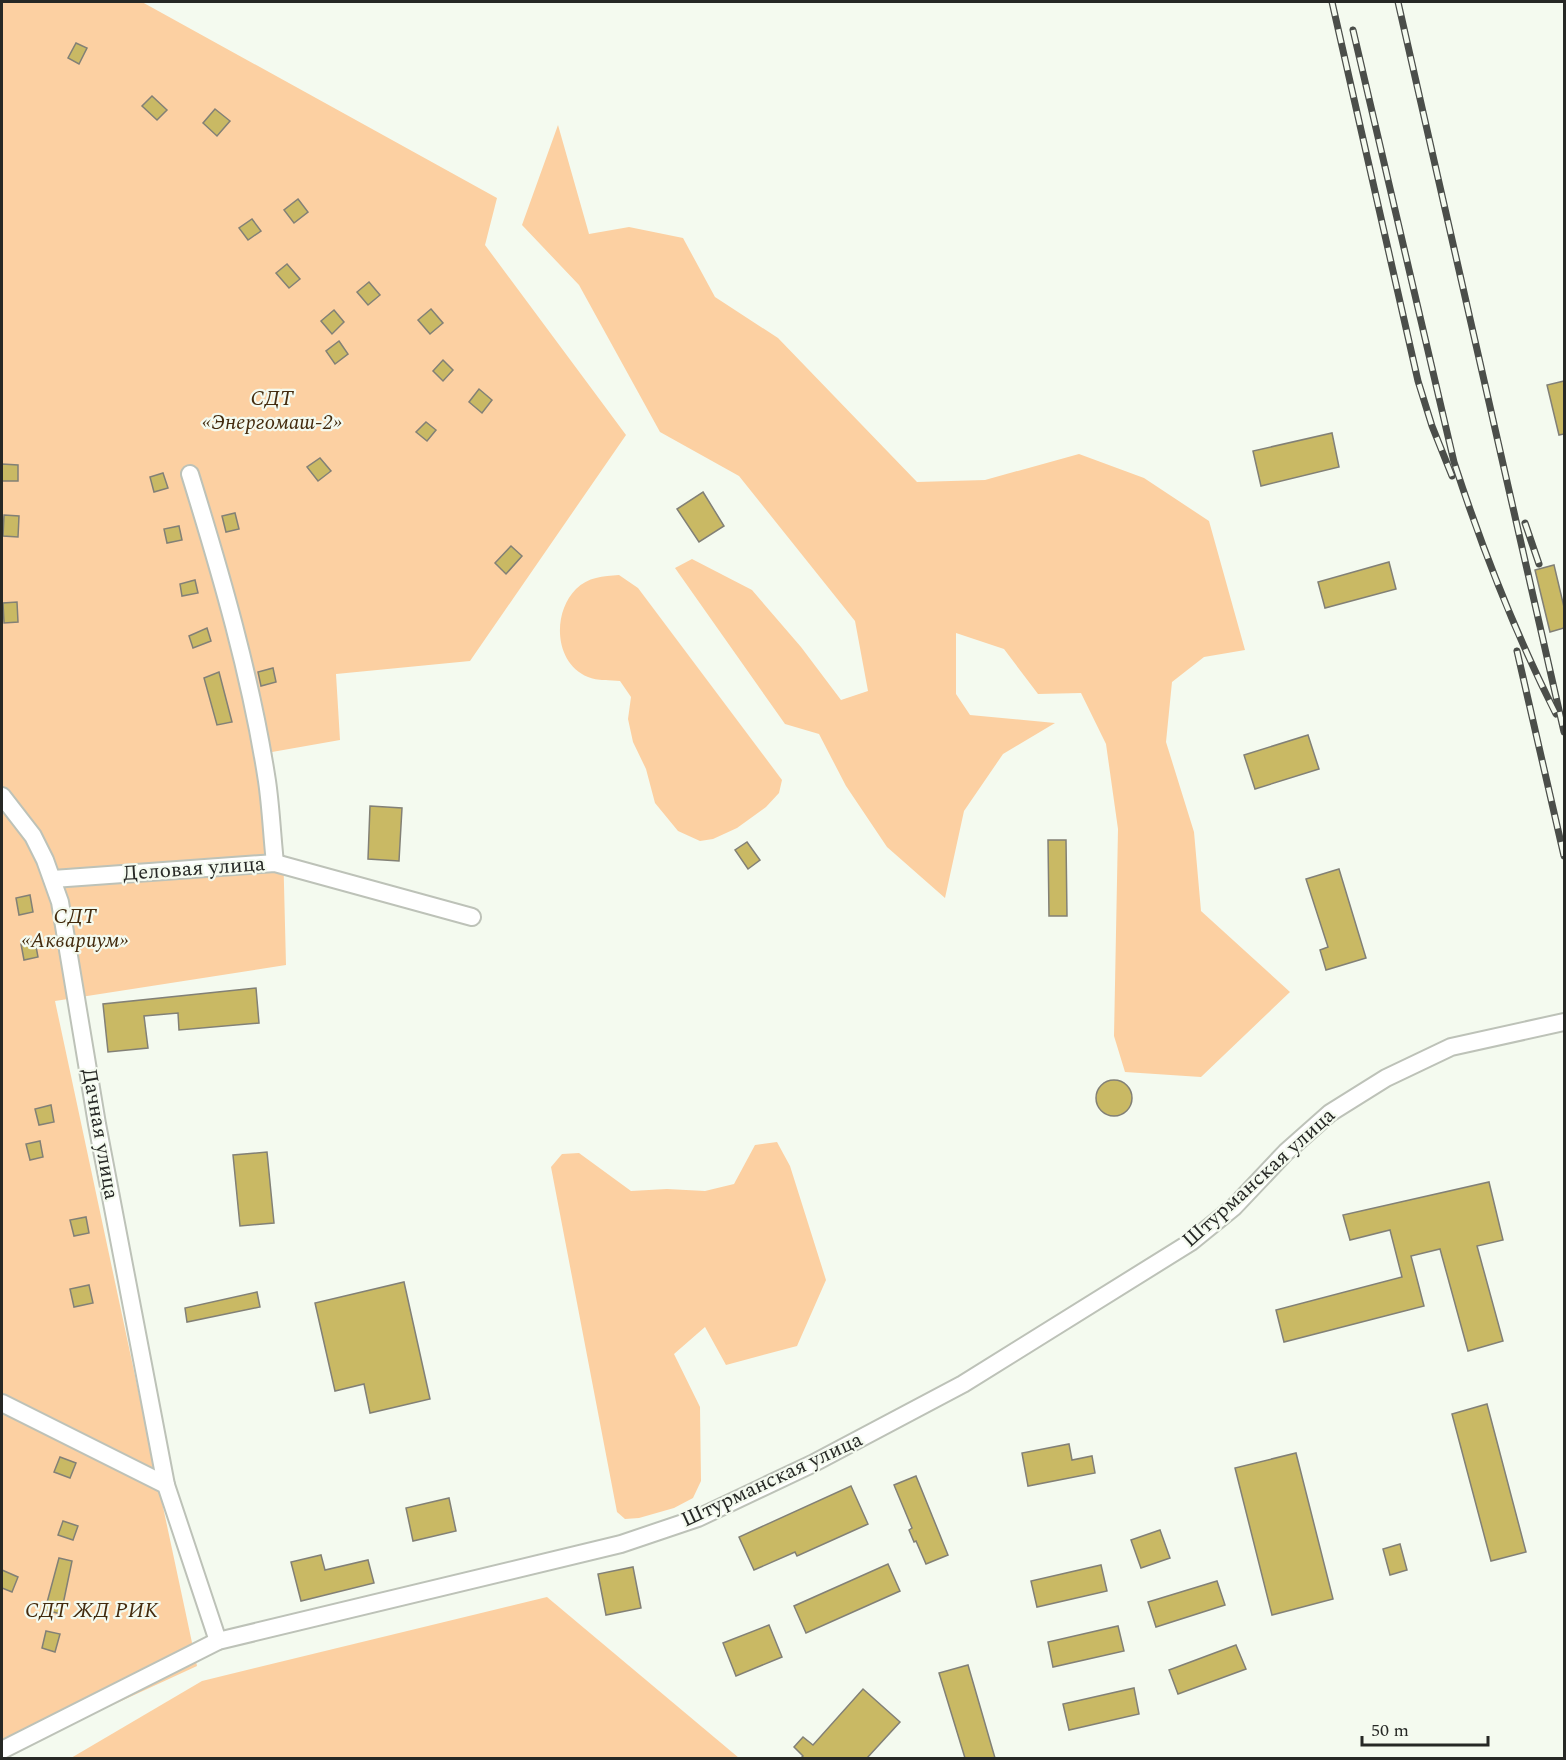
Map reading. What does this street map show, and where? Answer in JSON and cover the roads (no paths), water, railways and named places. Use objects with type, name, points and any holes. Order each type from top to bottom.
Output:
[{"type":"street","points":[[190,474],[211,541],[251,700],[267,782],[275,863]]},
{"type":"street","name":"Дачная улица","points":[[2,796],[33,836],[60,902],[97,1124],[166,1485]]},
{"type":"street","name":"Деловая улица","points":[[52,879],[275,863],[472,917]]},
{"type":"street","name":"Штурманская улица","points":[[2,1750],[218,1641],[621,1544],[698,1518],[812,1464],[963,1384],[1191,1242],[1233,1207],[1286,1152],[1330,1113],[1386,1077],[1451,1047],[1564,1022]]},
{"type":"street","points":[[2,1403],[166,1485],[218,1641]]},
{"type":"railway","points":[[1332,2],[1418,381],[1432,426],[1452,476]]},
{"type":"railway","points":[[1398,2],[1564,732]]},
{"type":"railway","points":[[1353,30],[1454,462],[1500,590],[1556,714]]},
{"type":"railway","points":[[1525,523],[1539,564]]},
{"type":"railway","points":[[1517,651],[1564,856]]},
{"type":"park label","name":"СДТ «Энергомаш-2»","points":[[272,411]]},
{"type":"park label","name":"СДТ «Аквариум»","points":[[75,929]]},
{"type":"park label","name":"СДТ ЖД РИК","points":[[92,1611]]}]
